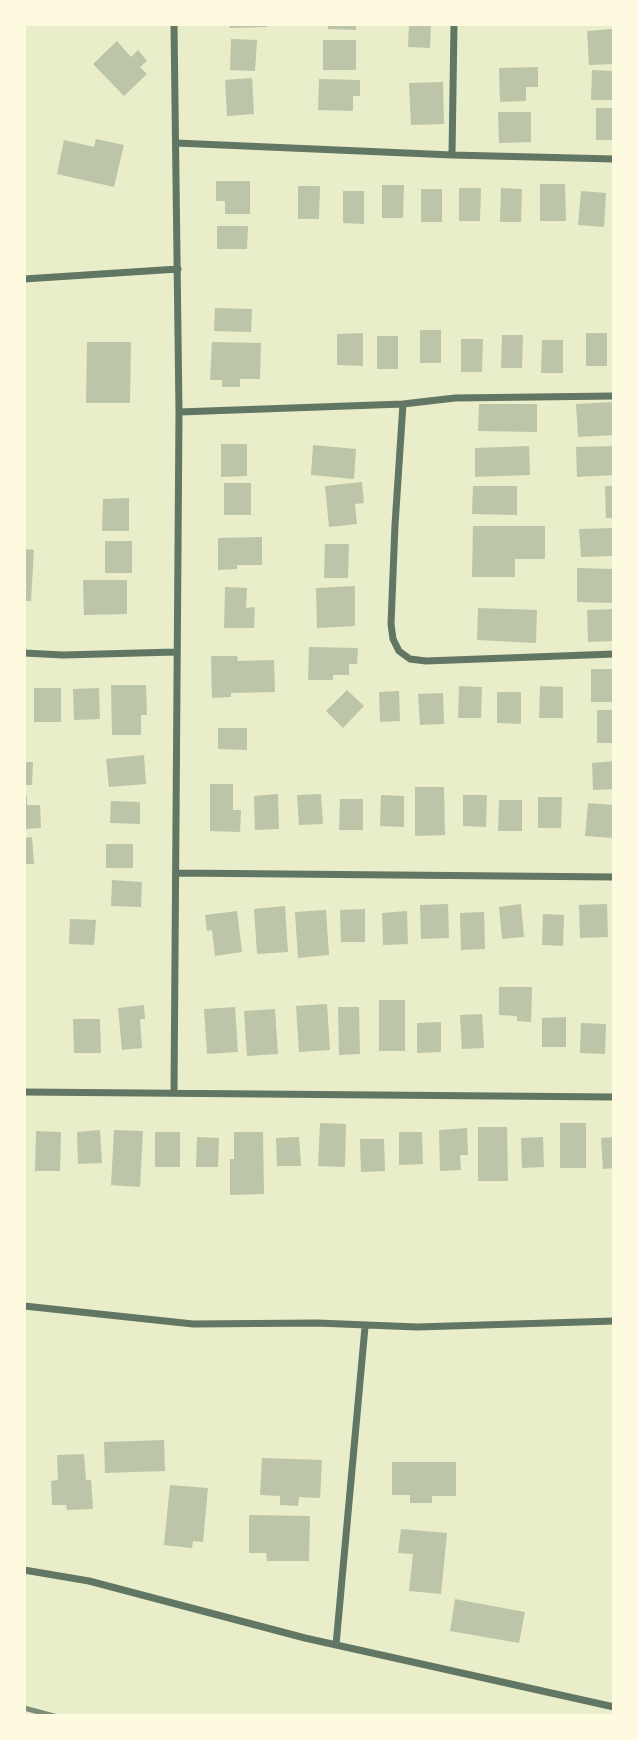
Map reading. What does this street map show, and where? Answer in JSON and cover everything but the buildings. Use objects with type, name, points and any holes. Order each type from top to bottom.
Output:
[{"type":"street","points":[[174,24],[179,412],[174,1093]]},
{"type":"street","points":[[452,155],[454,24]]},
{"type":"street","points":[[176,143],[614,159]]},
{"type":"street","points":[[24,279],[178,269]]},
{"type":"street","points":[[179,412],[403,404],[455,398],[614,396]]},
{"type":"street","points":[[403,404],[391,624],[393,639],[399,651],[410,659],[426,661],[614,654]]},
{"type":"street","points":[[24,653],[63,655],[176,652]]},
{"type":"street","points":[[176,873],[614,877]]},
{"type":"street","points":[[24,1092],[614,1097]]},
{"type":"street","points":[[24,1306],[193,1324],[317,1323],[365,1326],[614,1321]]},
{"type":"street","points":[[336,1645],[365,1326]]},
{"type":"street","points":[[24,1570],[89,1581],[336,1645],[614,1707]]},
{"type":"railway","points":[[24,1708],[54,1716]]}]
